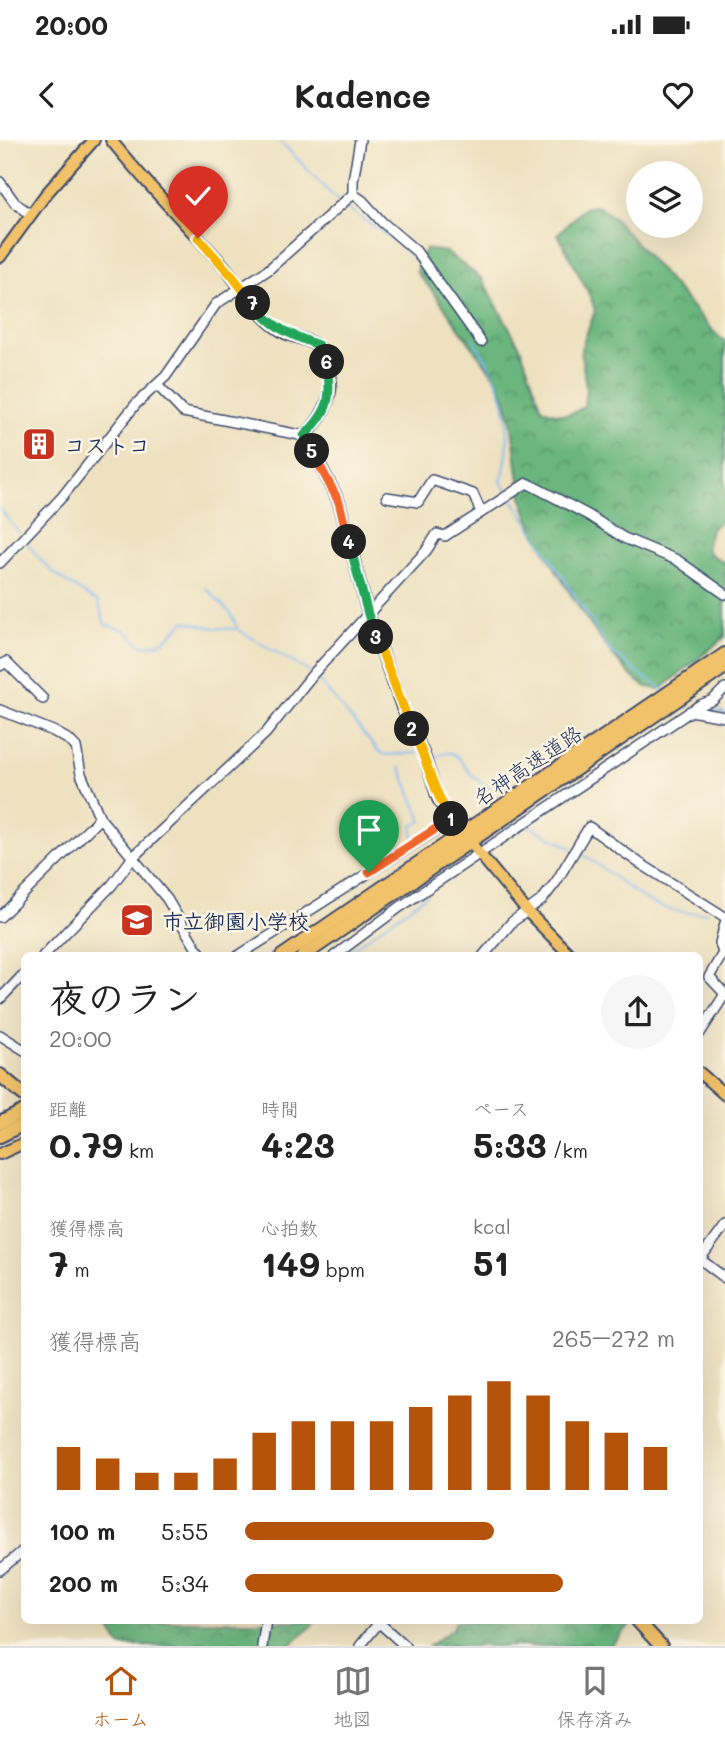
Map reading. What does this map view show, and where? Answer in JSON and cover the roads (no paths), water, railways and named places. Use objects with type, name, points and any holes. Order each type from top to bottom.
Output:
[{"type":"highway","name":"名神高速道路","points":[[288,952],[697,680],[725,654]]},
{"type":"highway","name":"名神高速道路","points":[[697,680],[725,667]]},
{"type":"highway","name":"名神高速道路","points":[[309,952],[636,721]]},
{"type":"highway","points":[[0,1075],[21,1092]]},
{"type":"highway","points":[[0,1124],[21,1117]]},
{"type":"highway","points":[[0,1136],[21,1118]]},
{"type":"highway","points":[[641,1624],[661,1646]]},
{"type":"main road","points":[[0,257],[30,214],[94,140]]},
{"type":"main road","points":[[111,140],[147,185],[262,314],[282,332],[318,345],[327,358],[330,381],[327,407],[321,420],[304,436],[339,502],[368,614],[402,707],[424,753],[438,799],[452,820]]},
{"type":"main road","points":[[477,851],[526,910],[567,952]]},
{"type":"main road","points":[[703,1076],[725,1096]]},
{"type":"main road","points":[[0,1154],[21,1144]]},
{"type":"street","points":[[0,563],[62,497],[136,404],[158,385],[216,304],[268,270],[347,200],[359,141]]},
{"type":"street","points":[[0,182],[15,203],[30,214]]},
{"type":"street","points":[[347,200],[363,201],[415,251],[481,342]]},
{"type":"street","points":[[158,385],[183,412],[304,436]]},
{"type":"street","points":[[387,497],[418,502],[432,480],[473,494],[481,512]]},
{"type":"street","points":[[47,952],[111,885],[133,857],[266,733],[313,674],[426,551],[437,534],[445,536],[527,483],[588,515],[624,538],[684,564],[725,593]]},
{"type":"street","points":[[0,666],[6,662],[43,699]]},
{"type":"street","points":[[339,952],[477,851],[694,709],[713,701],[725,688]]},
{"type":"street","points":[[694,709],[725,717]]},
{"type":"street","points":[[0,710],[53,731],[76,747],[81,774],[100,818],[167,899],[200,952]]},
{"type":"street","points":[[0,917],[100,818]]},
{"type":"street","points":[[244,952],[452,820]]},
{"type":"street","points":[[486,952],[512,922],[542,900],[589,827],[638,862],[725,917]]},
{"type":"street","points":[[703,1028],[725,994],[709,977],[723,953],[720,943],[725,923]]},
{"type":"street","points":[[0,999],[21,977]]},
{"type":"street","points":[[0,1035],[21,1048]]},
{"type":"street","points":[[703,1255],[725,1225]]},
{"type":"street","points":[[703,1261],[725,1278]]},
{"type":"street","points":[[0,1570],[21,1552]]},
{"type":"street","points":[[262,1646],[265,1624]]},
{"type":"street","points":[[360,1646],[377,1624]]},
{"type":"street","points":[[382,1624],[405,1646]]},
{"type":"waterway","points":[[279,140],[338,201]]},
{"type":"waterway","points":[[345,207],[399,244],[423,268]]},
{"type":"waterway","points":[[473,338],[495,375],[505,405],[508,445],[501,482],[507,490]]},
{"type":"waterway","points":[[512,498],[610,651],[665,690]]},
{"type":"waterway","points":[[0,509],[19,533]]},
{"type":"waterway","points":[[26,541],[58,576],[98,602],[105,625],[124,630],[141,645],[149,646],[164,641],[185,621],[213,628],[237,629],[311,673]]},
{"type":"waterway","points":[[206,588],[231,614],[237,627]]},
{"type":"waterway","points":[[315,676],[378,751],[385,755],[417,753]]},
{"type":"waterway","points":[[679,704],[689,708]]},
{"type":"waterway","points":[[702,708],[725,713]]},
{"type":"waterway","points":[[430,759],[448,753],[456,755],[472,775],[489,788]]},
{"type":"waterway","points":[[400,767],[422,821],[413,826],[413,836]]},
{"type":"waterway","points":[[527,825],[572,848]]},
{"type":"waterway","points":[[580,853],[653,904],[687,913],[707,912]]},
{"type":"waterway","points":[[348,952],[427,895]]},
{"type":"place","name":"コストコ","points":[[39,444]]},
{"type":"place","name":"市立御園小学校","points":[[137,920]]}]
